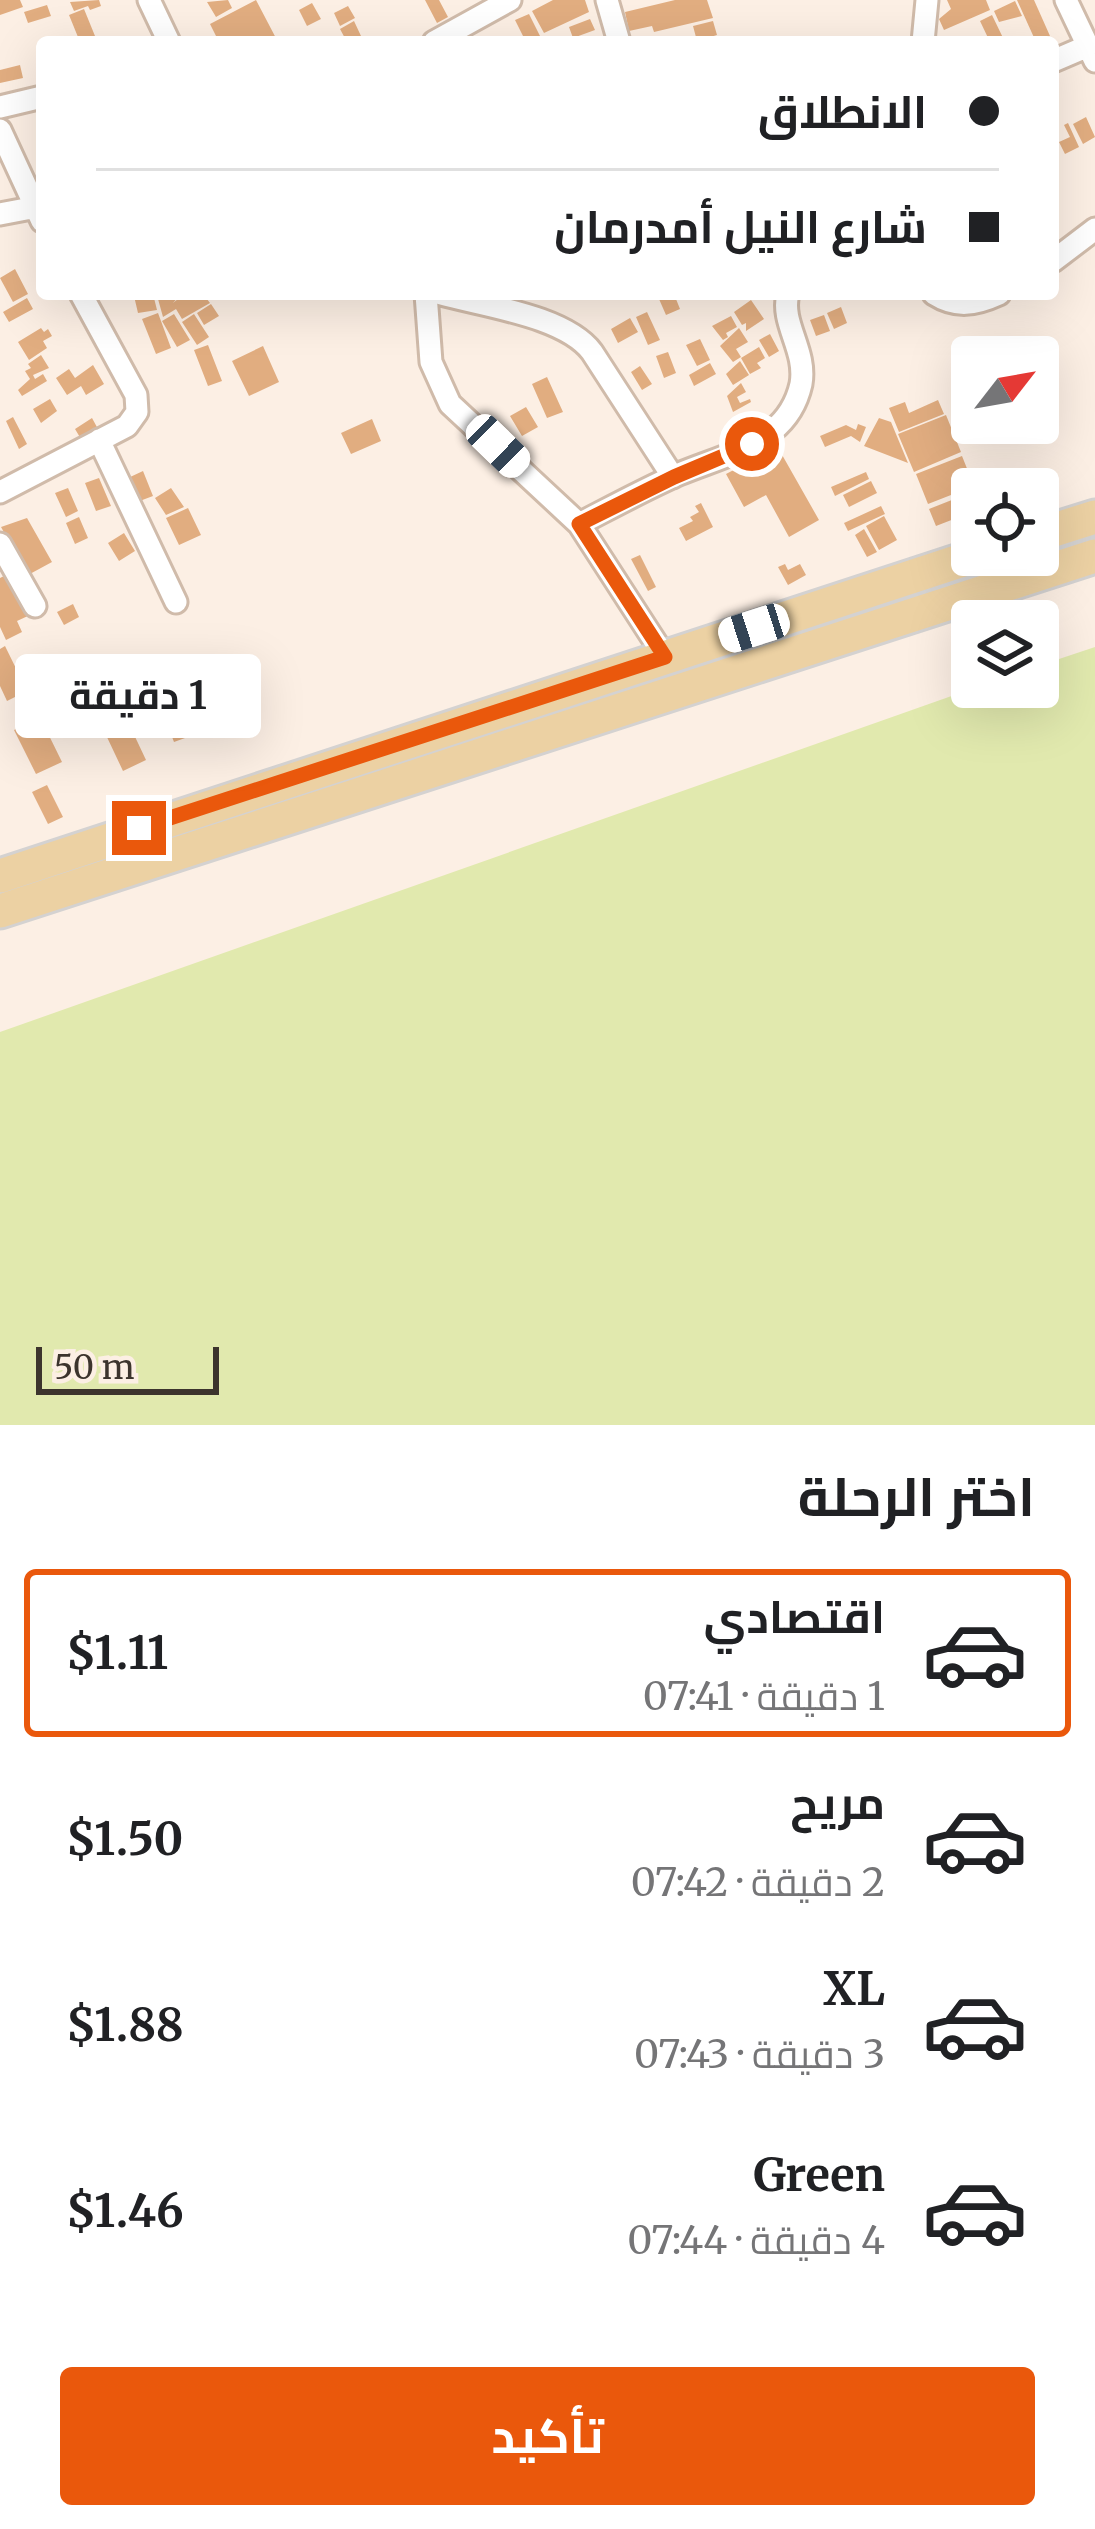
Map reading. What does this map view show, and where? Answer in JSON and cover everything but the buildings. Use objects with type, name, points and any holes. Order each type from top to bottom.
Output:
[{"type":"main road","points":[[1059,529],[1095,517]]},
{"type":"main road","points":[[0,911],[1095,556]]},
{"type":"main road","points":[[0,876],[951,564]]},
{"type":"street","points":[[148,0],[167,36]]},
{"type":"street","points":[[445,36],[510,0]]},
{"type":"street","points":[[607,0],[618,36]]},
{"type":"street","points":[[923,36],[927,0]]},
{"type":"street","points":[[1059,60],[1092,54],[1066,0]]},
{"type":"street","points":[[0,107],[36,98]]},
{"type":"street","points":[[0,130],[36,205]]},
{"type":"street","points":[[0,214],[36,211]]},
{"type":"street","points":[[1059,256],[1095,229]]},
{"type":"street","points":[[0,492],[127,426],[138,404],[84,300]]},
{"type":"street","points":[[426,300],[430,362],[449,404],[579,524],[665,657]]},
{"type":"street","points":[[463,300],[576,335],[674,477]]},
{"type":"street","points":[[579,524],[752,444],[788,416],[803,372],[787,300]]},
{"type":"street","points":[[948,300],[958,304],[985,300]]},
{"type":"street","points":[[99,440],[176,602]]},
{"type":"street","points":[[0,544],[35,606]]},
{"type":"green space","points":[[1095,647],[1095,1425],[0,1425],[0,1032],[951,696],[951,708],[1059,708],[1059,659]]},
{"type":"route","points":[[139,828],[665,657],[579,524],[752,444]]}]
